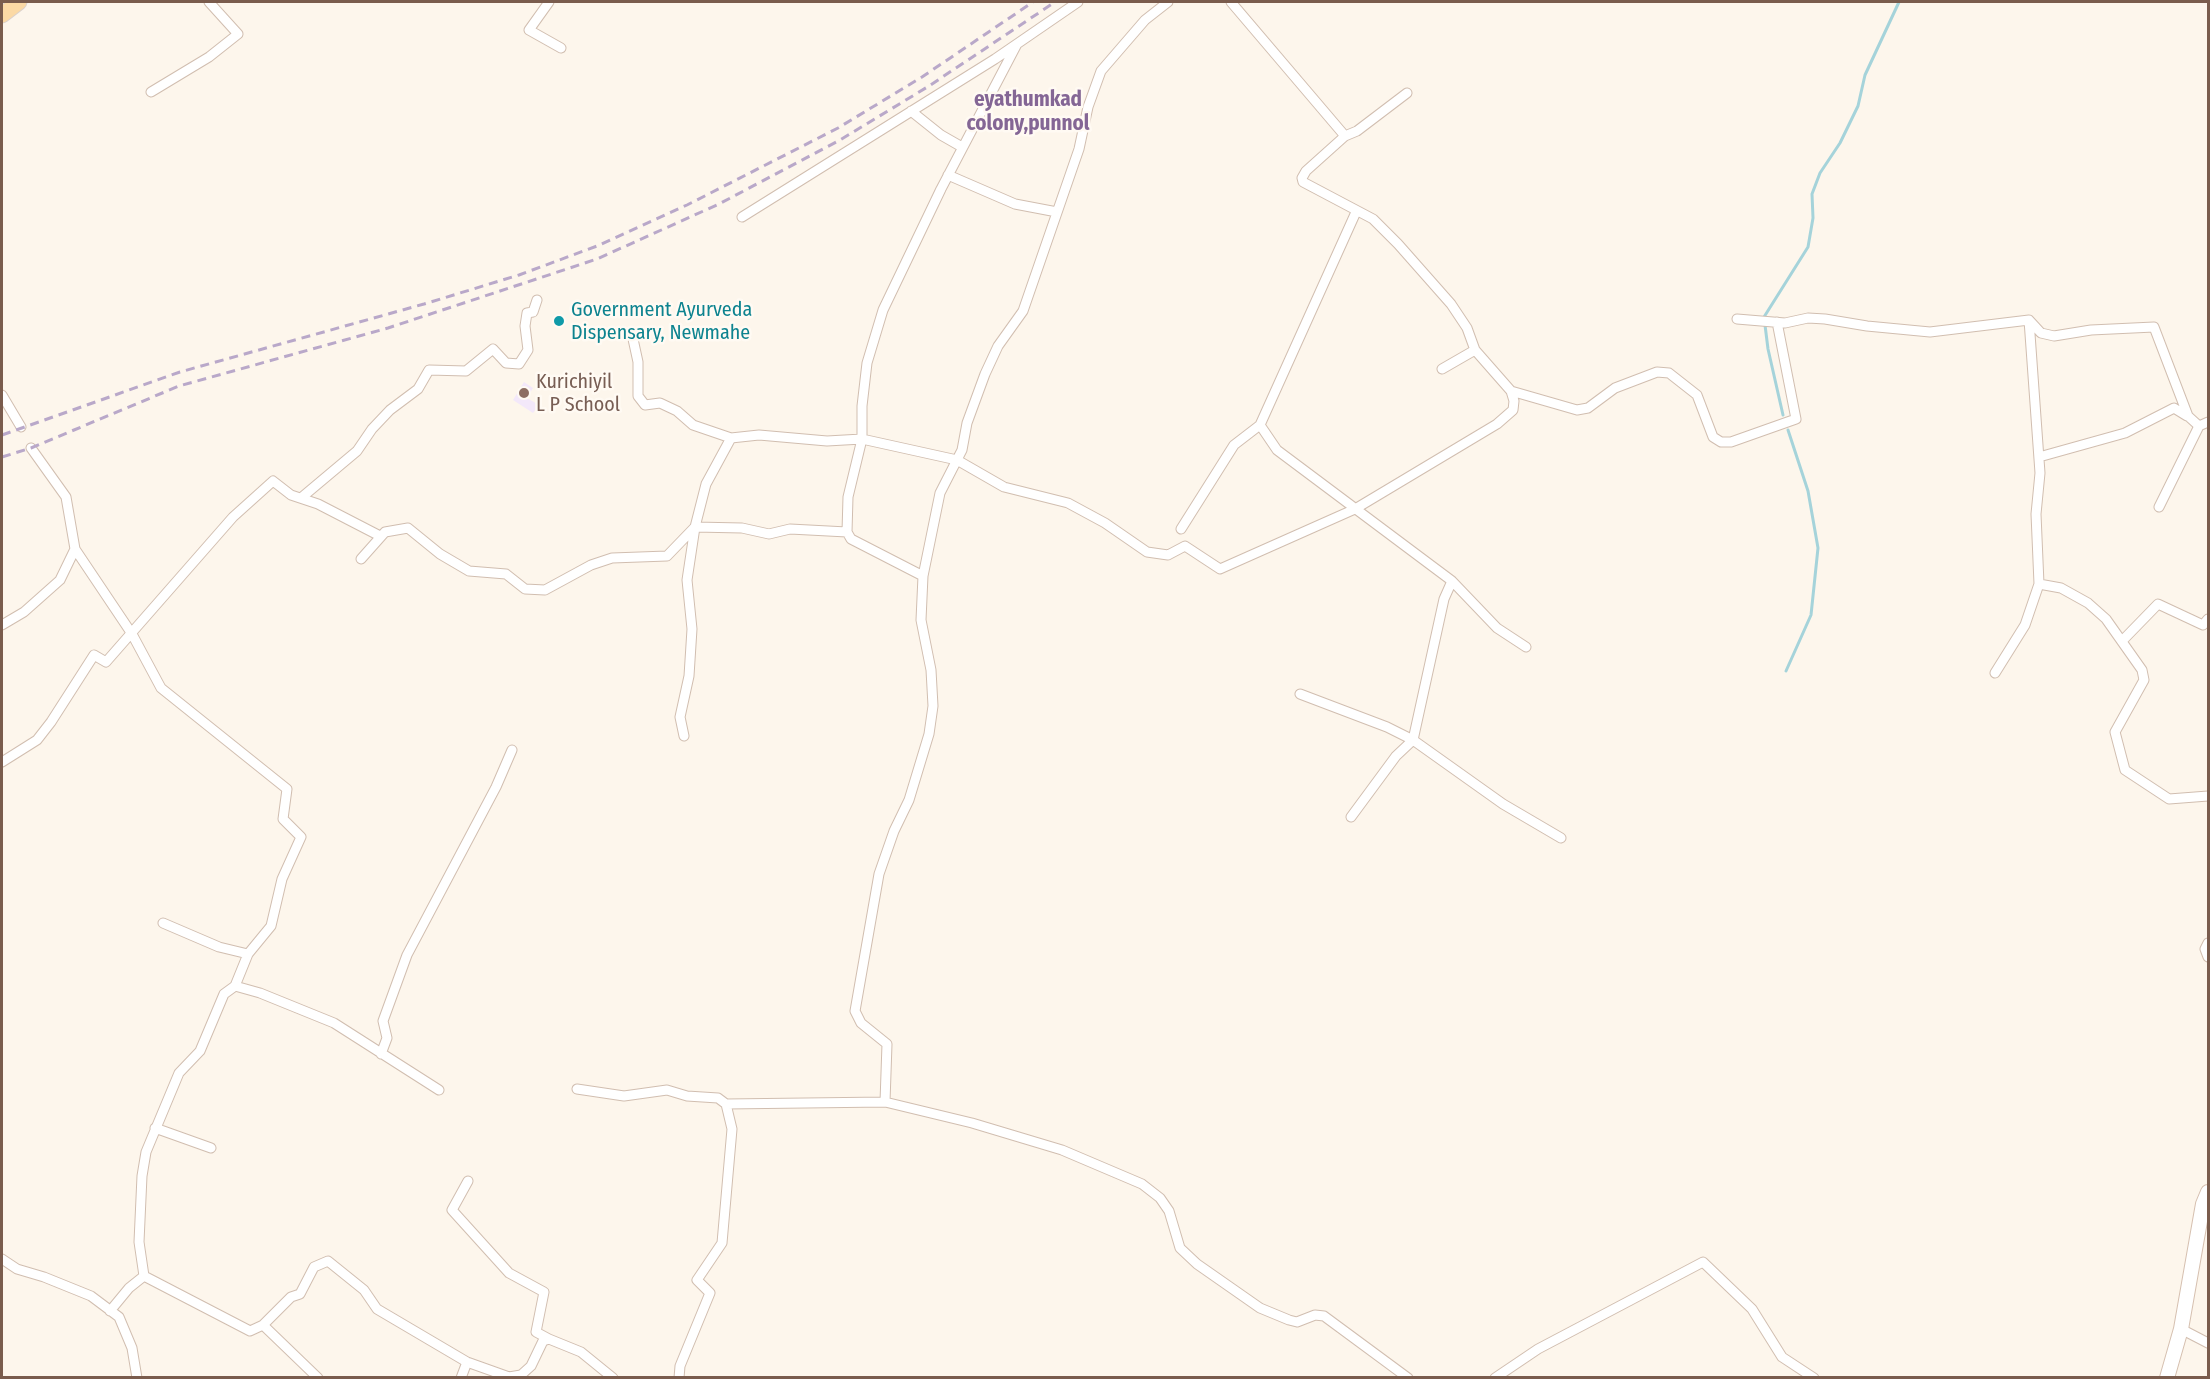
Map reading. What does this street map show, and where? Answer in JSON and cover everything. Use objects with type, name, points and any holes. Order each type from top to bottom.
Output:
[{"type":"main road","points":[[2,15],[19,2]]},
{"type":"main road","points":[[2167,1377],[2181,1329],[2203,1204],[2208,1192]]},
{"type":"street","points":[[151,92],[209,57],[238,34],[209,2]]},
{"type":"street","points":[[549,2],[529,30],[561,48]]},
{"type":"street","points":[[742,218],[1017,44],[1078,2]]},
{"type":"street","points":[[885,1102],[886,1044],[861,1023],[855,1011],[879,874],[894,831],[909,800],[929,734],[933,706],[931,670],[921,620],[923,576],[940,493],[957,460],[985,374],[998,346],[1023,311],[1079,149],[1088,107],[1101,71],[1145,20],[1168,2]]},
{"type":"street","points":[[1231,2],[1345,136]]},
{"type":"street","points":[[923,576],[851,538],[847,532],[848,497],[862,439],[862,406],[867,363],[883,310],[962,147],[1017,44]]},
{"type":"street","points":[[633,339],[638,362],[638,396],[645,405],[660,403],[677,411],[693,425],[731,438],[759,435],[827,441],[862,439],[957,460],[1004,487],[1068,503],[1106,523],[1147,552],[1168,555],[1185,546],[1220,569],[1355,509],[1505,418],[1513,410],[1514,401],[1510,391],[1475,350],[1461,320],[1429,278],[1373,219],[1309,186],[1302,178],[1345,136],[1358,131],[1407,93]]},
{"type":"street","points":[[910,111],[941,135],[962,147]]},
{"type":"street","points":[[948,175],[1015,204],[1057,212]]},
{"type":"street","points":[[1180,529],[1234,446],[1260,425],[1356,212]]},
{"type":"street","points":[[301,498],[357,451],[372,429],[390,410],[418,389],[429,370],[466,371],[493,349],[506,363],[519,364],[528,350],[525,326],[527,313],[532,312],[537,300]]},
{"type":"street","points":[[1737,319],[1773,322],[1826,319],[1867,326],[1930,332],[2030,320]]},
{"type":"street","points":[[2030,320],[2041,333],[2054,336],[2091,330],[2154,327],[2188,416]]},
{"type":"street","points":[[1995,673],[2025,625],[2039,584],[2036,514],[2039,458],[2030,320]]},
{"type":"street","points":[[1510,391],[1577,410],[1588,408],[1615,388],[1657,372],[1669,373],[1696,395],[1713,437],[1721,442],[1731,442],[1796,419],[1773,322]]},
{"type":"street","points":[[1442,369],[1475,350]]},
{"type":"street","points":[[2,395],[21,428]]},
{"type":"street","points":[[2039,458],[2125,433],[2174,408],[2204,424],[2159,507]]},
{"type":"street","points":[[1260,425],[1277,450],[1452,581],[1497,628],[1526,647]]},
{"type":"street","points":[[684,736],[680,717],[689,676],[692,629],[687,580],[695,527],[706,484],[731,438]]},
{"type":"street","points":[[31,448],[66,497],[75,549],[132,634],[161,688],[287,789],[284,819],[301,837],[282,879],[271,926],[248,954],[235,986],[224,994],[200,1051],[179,1073],[154,1128],[142,1176],[139,1242],[144,1276]]},
{"type":"street","points":[[2,762],[37,740],[94,655],[106,662],[233,518],[273,481],[291,495],[318,504],[380,536]]},
{"type":"street","points":[[361,559],[385,532],[408,528],[440,554],[468,571],[506,574],[525,589],[545,590],[591,565],[612,558],[667,555],[695,527],[742,528],[769,534],[790,529],[847,532]]},
{"type":"street","points":[[2,625],[24,612],[60,580],[75,549]]},
{"type":"street","points":[[1351,817],[1396,756],[1413,740],[1444,599],[1452,581]]},
{"type":"street","points":[[2039,584],[2061,588],[2088,603],[2106,619],[2142,670],[2144,680],[2115,732],[2125,770],[2169,799],[2208,796]]},
{"type":"street","points":[[2122,641],[2158,604],[2204,626],[2208,619]]},
{"type":"street","points":[[1300,694],[1388,727],[1413,740],[1503,804],[1561,838]]},
{"type":"street","points":[[381,1054],[387,1038],[383,1021],[407,955],[496,787],[512,750]]},
{"type":"street","points":[[163,923],[219,947],[248,954]]},
{"type":"street","points":[[2208,944],[2205,949],[2208,957]]},
{"type":"street","points":[[235,986],[260,993],[334,1023],[439,1090]]},
{"type":"street","points":[[577,1089],[624,1096],[667,1090],[687,1096],[718,1098],[726,1104],[885,1102],[972,1123],[1062,1150],[1142,1184],[1160,1198],[1169,1211],[1179,1248],[1197,1264],[1260,1308],[1297,1322],[1315,1315],[1324,1316],[1408,1377]]},
{"type":"street","points":[[679,1377],[680,1366],[710,1293],[697,1280],[722,1243],[732,1129],[726,1104]]},
{"type":"street","points":[[154,1128],[211,1148]]},
{"type":"street","points":[[468,1181],[452,1210],[509,1273],[544,1292],[536,1332],[581,1352],[613,1377]]},
{"type":"street","points":[[2,1259],[16,1269],[44,1277],[91,1296],[119,1317],[125,1326],[135,1360],[137,1377]]},
{"type":"street","points":[[144,1276],[250,1331],[263,1325],[291,1298],[300,1293],[314,1267],[328,1261],[364,1290],[377,1309],[467,1362],[509,1377],[521,1375],[531,1366],[543,1341],[549,1339]]},
{"type":"street","points":[[1496,1377],[1538,1349],[1703,1262],[1752,1309],[1782,1357],[1814,1377]]},
{"type":"street","points":[[110,1311],[129,1288],[144,1276]]},
{"type":"street","points":[[263,1325],[318,1377]]},
{"type":"street","points":[[2181,1329],[2208,1343]]},
{"type":"street","points":[[461,1377],[467,1362]]},
{"type":"shaded area","name":"Kurichiyil L P School","points":[[524,382],[533,388],[527,398],[539,405],[533,413],[513,400]]},
{"type":"waterway","points":[[1783,415],[1768,349],[1764,317],[1808,247],[1813,218],[1812,194],[1820,173],[1840,143],[1858,106],[1865,75],[1899,2]]},
{"type":"waterway","points":[[1786,671],[1811,615],[1818,548],[1808,491],[1788,430]]},
{"type":"railway","points":[[2,435],[180,372],[424,304],[519,275],[597,246],[687,205],[838,128],[922,77],[1033,2]]},
{"type":"railway","points":[[2,457],[31,448],[179,386],[388,328],[597,259],[719,204],[840,140],[929,86],[1055,2]]},
{"type":"place","name":"Government Ayurveda Dispensary, Newmahe","points":[[559,321]]},
{"type":"place","name":"Kurichiyil L P School","points":[[524,393]]},
{"type":"district","name":"eyathumkad colony,punnol","points":[[1028,112]]}]
